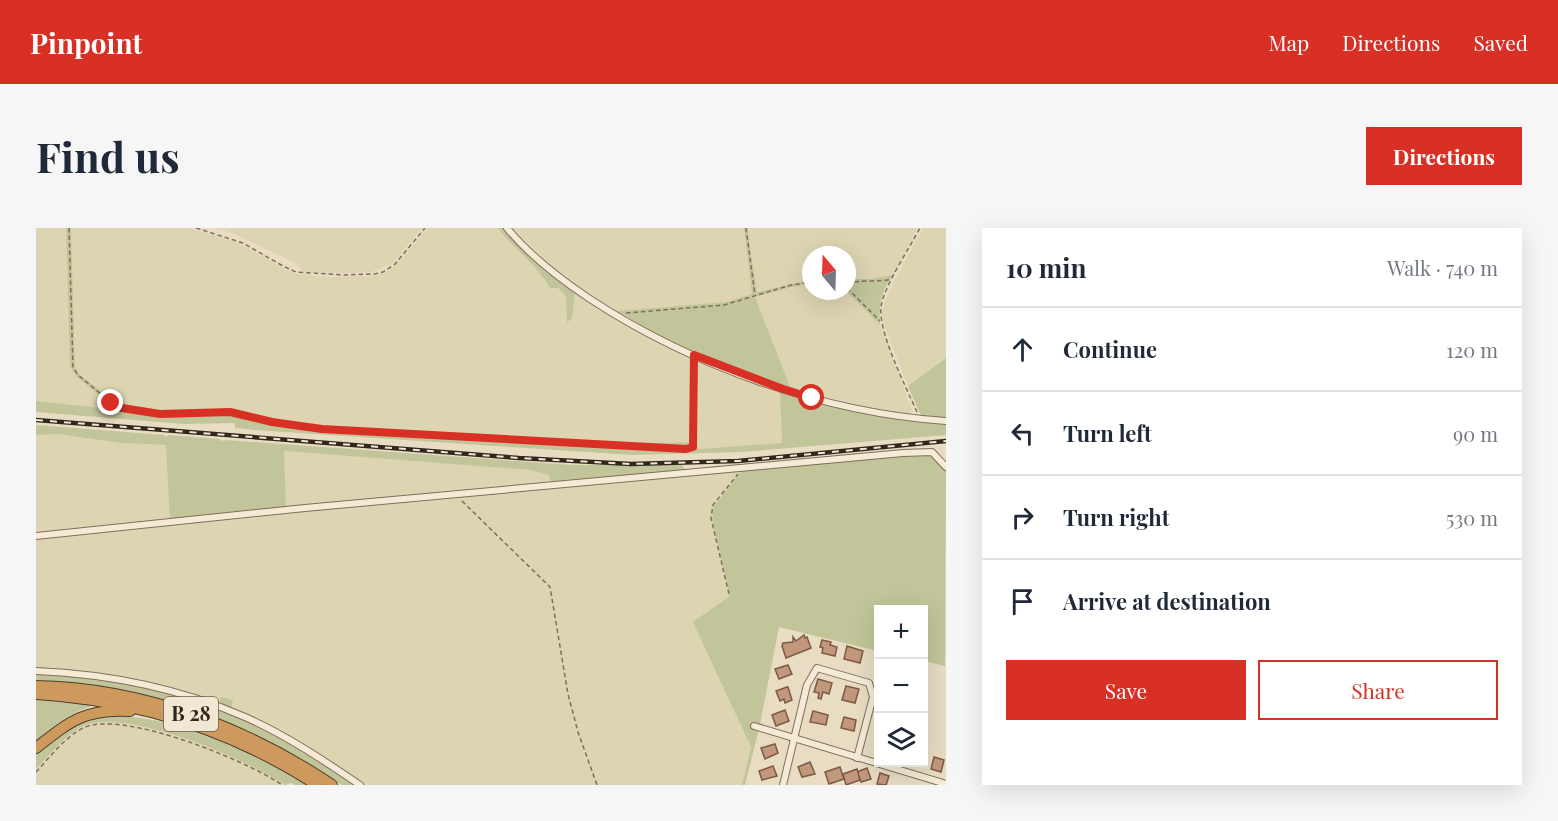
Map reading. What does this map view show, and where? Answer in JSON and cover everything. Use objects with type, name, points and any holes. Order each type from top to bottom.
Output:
[{"type":"highway","name":"B 28","points":[[36,686],[84,689],[159,704],[193,714],[248,736],[332,785]]},
{"type":"highway","name":"B 28","points":[[36,694],[84,698],[162,714],[244,744],[317,785]]},
{"type":"highway","points":[[36,748],[71,720],[90,713],[107,711],[162,714]]},
{"type":"street","points":[[507,228],[517,241],[552,272],[652,337],[752,378],[812,398],[920,420],[946,422]]},
{"type":"street","points":[[36,536],[455,494],[932,452],[946,466]]},
{"type":"street","points":[[783,785],[807,685],[817,668],[868,683],[873,697],[857,758]]},
{"type":"street","points":[[36,670],[80,673],[128,681],[222,707],[310,751],[360,785]]},
{"type":"street","points":[[754,726],[946,784]]},
{"type":"path","points":[[69,228],[73,367],[78,375],[111,403],[122,408],[160,414],[230,412],[272,422],[322,429],[686,449],[693,447],[694,355]]},
{"type":"path","points":[[196,228],[243,243],[296,272],[344,274],[383,272],[401,258],[425,228]]},
{"type":"path","points":[[746,228],[755,295]]},
{"type":"path","points":[[881,321],[883,300],[920,228]]},
{"type":"path","points":[[856,282],[892,280]]},
{"type":"path","points":[[614,314],[724,305],[802,284]]},
{"type":"path","points":[[856,297],[881,321],[920,420]]},
{"type":"path","points":[[729,594],[711,510],[712,505],[743,469]]},
{"type":"path","points":[[455,494],[550,587],[568,694],[578,732],[597,785]]},
{"type":"path","points":[[36,772],[71,736],[83,728],[106,722],[159,733],[200,746],[241,762],[282,785]]},
{"type":"shaded area","points":[[36,228],[66,228],[70,366],[76,376],[112,406],[111,409],[36,401]]},
{"type":"shaded area","points":[[71,228],[188,228],[237,242],[298,274],[325,277],[369,276],[386,272],[402,259],[427,228],[498,228],[509,243],[545,278],[550,288],[558,288],[567,296],[572,319],[575,292],[643,335],[780,390],[782,444],[698,449],[696,442],[600,444],[322,428],[265,420],[234,411],[162,413],[124,406],[115,403],[75,368]]},
{"type":"shaded area","points":[[214,228],[422,228],[394,262],[372,272],[353,273],[303,272],[298,264],[230,232]]},
{"type":"shaded area","points":[[514,228],[744,228],[752,294],[726,302],[617,311],[588,293],[551,265]]},
{"type":"shaded area","points":[[747,228],[918,228],[893,275],[856,279],[856,246],[802,246],[802,282],[757,292]]},
{"type":"shaded area","points":[[923,228],[946,228],[946,358],[908,386],[883,322],[882,313],[893,283]]},
{"type":"shaded area","points":[[802,285],[802,300],[855,300],[880,325],[912,410],[909,414],[884,411],[791,389],[755,297]]},
{"type":"shaded area","points":[[58,434],[121,443],[166,445],[170,522],[284,451],[530,470],[549,475],[550,481],[744,467],[718,499],[712,518],[730,596],[725,689],[751,748],[742,785],[359,785],[231,712],[233,701],[217,707],[36,671],[36,435]]},
{"type":"shaded area","points":[[108,721],[159,731],[201,745],[270,774],[285,785],[36,785],[36,769],[70,735],[83,726]]},
{"type":"green space","points":[[66,228],[71,228],[75,368],[115,403],[124,406],[162,413],[222,410],[265,420],[322,428],[600,444],[696,442],[700,449],[782,443],[780,390],[883,415],[946,424],[946,435],[742,452],[632,455],[255,430],[235,428],[235,423],[184,424],[36,412],[36,401],[111,409],[112,406],[76,376],[70,366]]},
{"type":"green space","points":[[498,228],[503,228],[528,255],[575,292],[572,319],[567,322],[566,296],[558,288],[550,288],[539,272]]},
{"type":"green space","points":[[744,228],[747,228],[757,292],[802,282],[802,285],[755,297],[791,389],[692,351],[617,311],[726,302],[752,294]]},
{"type":"green space","points":[[893,275],[882,298],[880,325],[855,300],[856,279]]},
{"type":"green space","points":[[946,358],[946,418],[921,416],[908,386]]},
{"type":"green space","points":[[36,425],[164,435],[165,437],[169,435],[220,439],[221,441],[572,465],[682,465],[686,472],[550,482],[549,475],[530,470],[284,451],[286,512],[170,523],[166,445],[121,443],[58,434],[36,435]]},
{"type":"green space","points":[[931,453],[946,468],[945,666],[928,662],[928,605],[874,605],[874,650],[779,627],[759,729],[745,785],[742,785],[751,747],[693,622],[730,596],[712,518],[714,506],[744,467]]},
{"type":"green space","points":[[36,671],[128,681],[217,706],[221,697],[233,700],[231,712],[270,730],[359,785],[342,785],[298,757],[249,731],[204,713],[116,689],[36,680]]},
{"type":"green space","points":[[36,698],[97,704],[64,719],[36,742]]},
{"type":"green space","points":[[102,715],[172,724],[206,734],[249,751],[313,785],[291,783],[285,785],[244,763],[186,739],[127,724],[102,722],[76,730],[36,769],[36,754],[74,724]]},
{"type":"building","points":[[804,635],[811,648],[786,658],[783,643],[793,642],[793,637],[796,641]]},
{"type":"building","points":[[822,640],[831,642],[830,645],[837,647],[835,656],[822,653],[823,648],[820,647]]},
{"type":"building","points":[[847,646],[863,651],[860,663],[844,659]]},
{"type":"building","points":[[788,665],[792,674],[779,679],[775,669]]},
{"type":"building","points":[[818,679],[832,683],[829,694],[823,692],[821,699],[818,698],[819,693],[814,692]]},
{"type":"building","points":[[846,686],[859,689],[855,703],[842,700]]},
{"type":"building","points":[[788,687],[792,700],[785,703],[784,699],[780,701],[776,691]]},
{"type":"building","points":[[785,710],[789,721],[776,726],[772,715]]},
{"type":"building","points":[[813,711],[828,715],[826,725],[810,722]]},
{"type":"building","points":[[844,717],[856,720],[854,731],[841,728]]},
{"type":"building","points":[[775,744],[778,753],[765,759],[761,748]]},
{"type":"building","points":[[934,757],[944,760],[941,772],[931,769]]},
{"type":"building","points":[[810,762],[815,774],[802,777],[798,767]]},
{"type":"building","points":[[773,766],[777,776],[762,780],[759,771]]},
{"type":"building","points":[[840,767],[844,779],[829,784],[825,772]]},
{"type":"building","points":[[867,768],[871,779],[861,782],[857,772]]},
{"type":"building","points":[[857,769],[860,780],[846,785],[843,774]]},
{"type":"building","points":[[880,773],[889,776],[886,785],[877,784]]},
{"type":"railway","points":[[36,420],[519,458],[631,464],[738,461],[946,441]]},
{"type":"route","points":[[111,403],[122,408],[160,414],[230,412],[272,422],[322,429],[686,449],[693,447],[694,355],[732,371],[812,398]]}]
